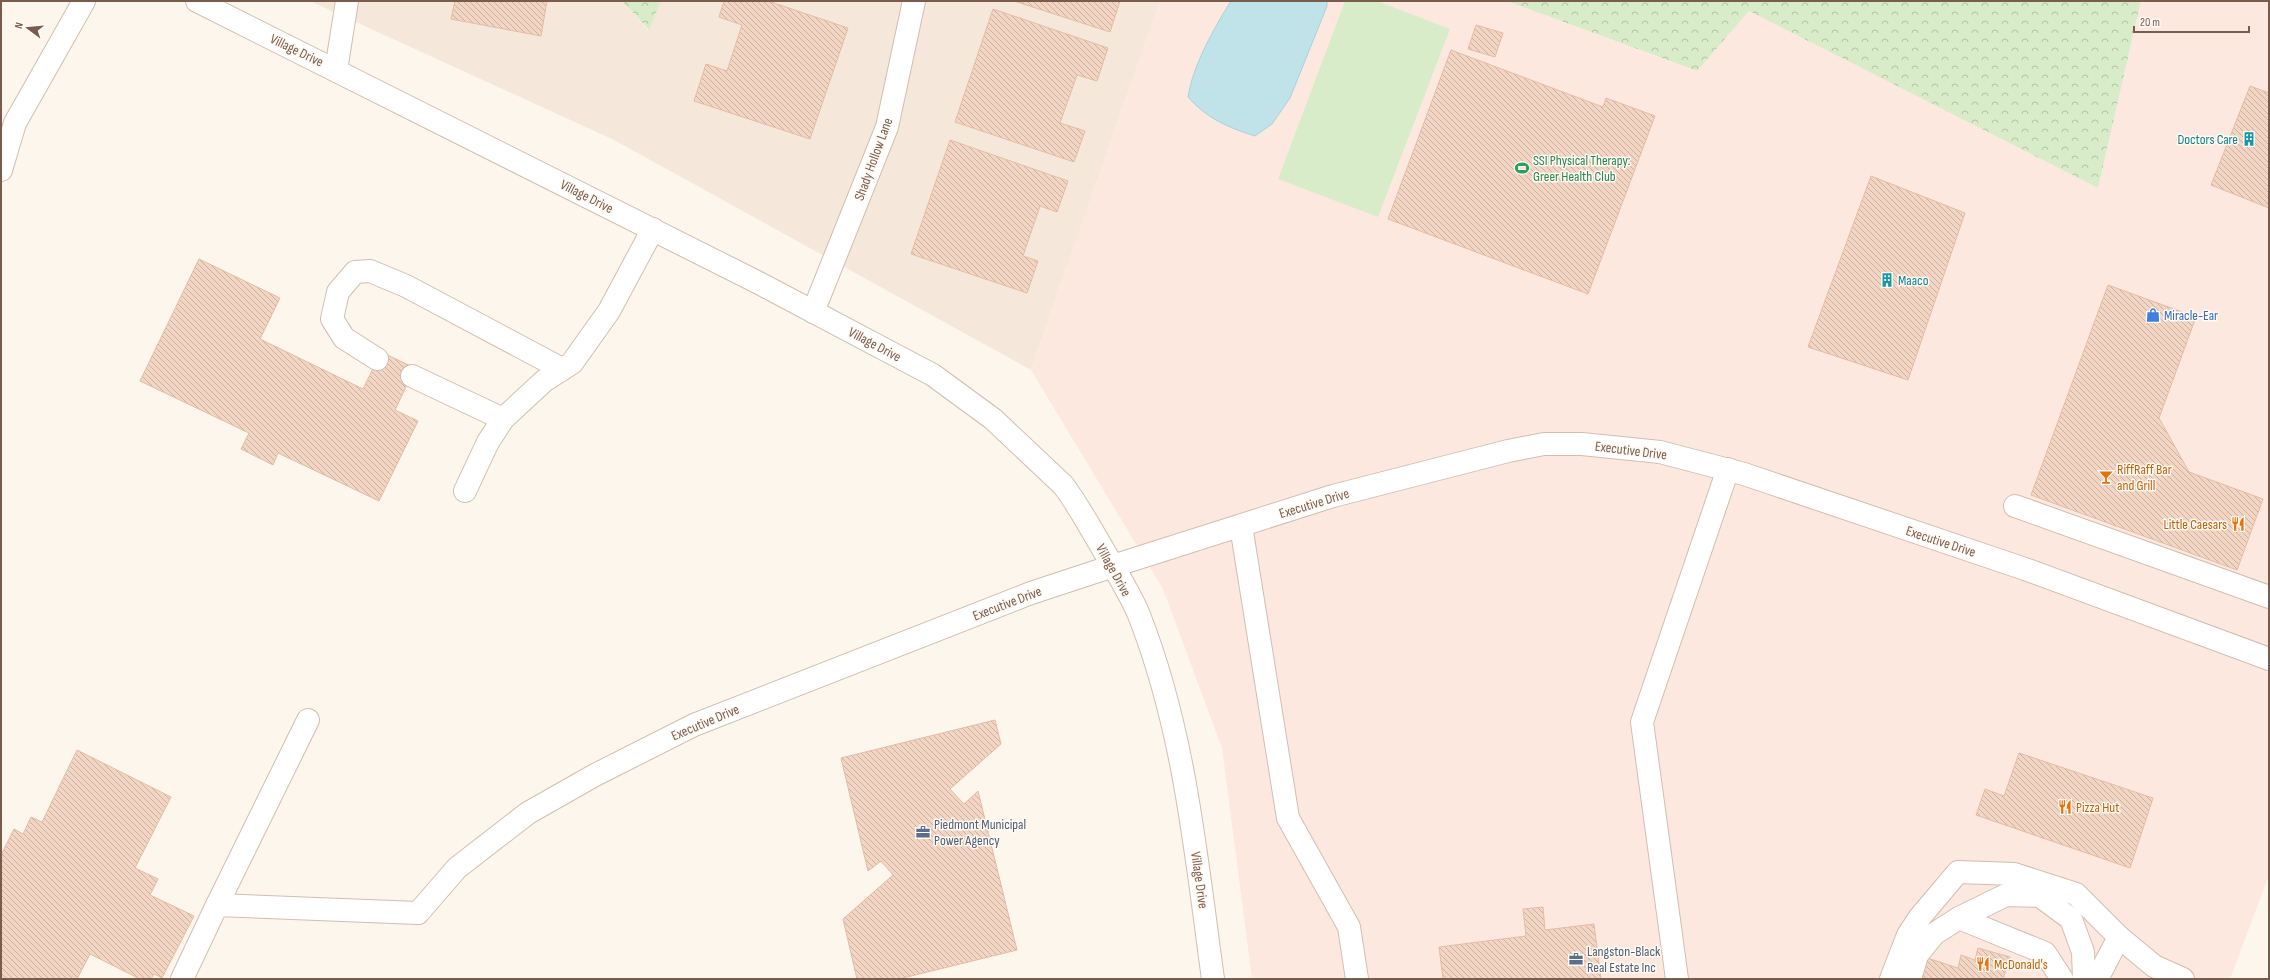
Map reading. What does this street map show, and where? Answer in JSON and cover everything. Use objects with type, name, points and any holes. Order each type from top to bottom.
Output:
[{"type":"street","points":[[1,170],[15,123],[84,1]]},
{"type":"street","name":"Village Drive","points":[[197,1],[653,229],[933,375],[993,419],[1063,485],[1072,497],[1113,566],[1138,614],[1167,697],[1189,797],[1213,979]]},
{"type":"street","points":[[336,70],[347,1]]},
{"type":"street","name":"Shady Hollow Lane","points":[[813,312],[887,127],[914,1]]},
{"type":"street","points":[[465,491],[488,442],[503,419],[544,381],[572,364],[609,311],[653,229]]},
{"type":"street","points":[[377,359],[344,338],[332,319],[338,292],[355,272],[370,271],[406,286],[562,370]]},
{"type":"street","points":[[412,376],[503,419]]},
{"type":"street","name":"Executive Drive","points":[[217,905],[418,913],[457,868],[528,813],[595,775],[687,728],[1031,593],[1333,496],[1508,451],[1544,444],[1582,444],[1660,452],[1728,469],[2019,567],[2269,658]]},
{"type":"street","points":[[1677,979],[1642,722],[1728,469]]},
{"type":"street","points":[[2015,506],[2269,597]]},
{"type":"street","points":[[1241,526],[1288,818],[1348,927],[1357,979]]},
{"type":"street","points":[[182,979],[308,720]]},
{"type":"street","points":[[1891,979],[1908,935],[1920,917],[1958,872],[2014,874],[2076,894],[2119,937],[2154,966],[2183,979]]},
{"type":"street","points":[[1910,979],[1917,955],[1934,934],[1959,918],[2006,895],[2040,896],[2071,919],[2083,952],[2084,979]]},
{"type":"street","points":[[1959,918],[2045,953],[2062,979]]},
{"type":"street","points":[[2097,979],[2119,937]]},
{"type":"shaded area","points":[[310,1],[622,1],[648,30],[661,1],[1160,1],[1031,370],[614,140]]},
{"type":"shaded area","points":[[1160,1],[1506,1],[1696,71],[1749,11],[2098,188],[2141,1],[2269,1],[2269,875],[2230,979],[1252,979],[1222,748],[1163,589],[1031,370]]},
{"type":"green space","points":[[622,1],[661,1],[649,30]]},
{"type":"green space","points":[[1345,1],[1377,1],[1450,29],[1378,217],[1278,179]]},
{"type":"green space","points":[[1506,1],[2141,1],[2098,188],[1749,11],[1697,71]]},
{"type":"water","points":[[1231,1],[1327,1],[1327,6],[1290,98],[1272,124],[1255,136],[1227,126],[1218,121],[1202,111],[1188,97],[1194,72],[1199,60],[1211,35]]},
{"type":"building","points":[[455,1],[547,1],[541,36],[451,19]]},
{"type":"building","points":[[724,1],[768,1],[848,28],[810,139],[694,101],[706,64],[727,71],[742,25],[719,17]]},
{"type":"building","points":[[1014,1],[1120,1],[1110,32]]},
{"type":"building","points":[[993,9],[1108,48],[1097,81],[1077,75],[1060,123],[1085,131],[1074,162],[955,122]]},
{"type":"building","points":[[1476,25],[1503,33],[1495,57],[1468,49]]},
{"type":"building","name":"SSI Physical Therapy: Greer Health Club","points":[[1451,50],[1603,107],[1606,98],[1655,116],[1588,294],[1388,219]]},
{"type":"building","name":"Doctors Care","points":[[2250,86],[2269,93],[2269,208],[2211,185]]},
{"type":"building","points":[[950,140],[1068,181],[1057,212],[1040,206],[1023,256],[1038,261],[1027,293],[911,254]]},
{"type":"building","name":"Maaco","points":[[1871,176],[1965,213],[1908,380],[1808,347]]},
{"type":"building","points":[[199,259],[280,298],[260,339],[363,389],[381,352],[415,368],[395,410],[418,421],[379,501],[278,453],[273,465],[241,449],[249,433],[140,381]]},
{"type":"building","points":[[2108,285],[2196,317],[2159,418],[2189,472],[2263,499],[2237,570],[2031,495]]},
{"type":"building","name":"Piedmont Municipal Power Agency","points":[[995,720],[1001,744],[950,789],[964,804],[978,791],[1017,950],[899,979],[857,979],[843,919],[893,875],[881,861],[868,871],[841,758]]},
{"type":"building","points":[[77,750],[171,797],[135,868],[158,879],[150,895],[194,916],[162,978],[154,974],[151,979],[140,979],[90,954],[77,979],[1,979],[1,855],[14,829],[23,834],[31,817],[42,822]]},
{"type":"building","name":"Pizza Hut","points":[[2019,753],[2153,798],[2130,868],[1976,815],[1985,789],[2004,796]]},
{"type":"building","points":[[1543,907],[1545,930],[1594,924],[1601,979],[1443,979],[1439,947],[1526,936],[1523,909]]},
{"type":"building","name":"McDonald's","points":[[1978,948],[2010,957],[2003,979],[1914,979],[1921,956],[1958,968],[1961,955],[1975,960]]},
{"type":"place","name":"Doctors Care","points":[[2249,139]]},
{"type":"place","name":"SSI Physical Therapy: Greer Health Club","points":[[1522,168]]},
{"type":"place","name":"Maaco","points":[[1887,280]]},
{"type":"place","name":"Miracle-Ear","points":[[2153,315]]},
{"type":"place","name":"RiffRaff Bar and Grill","points":[[2106,477]]},
{"type":"place","name":"Little Caesars","points":[[2238,524]]},
{"type":"place","name":"Pizza Hut","points":[[2065,807]]},
{"type":"place","name":"Piedmont Municipal Power Agency","points":[[923,832]]},
{"type":"place","name":"Langston-Black Real Estate Inc","points":[[1576,959]]},
{"type":"place","name":"McDonald's","points":[[1983,964]]}]
